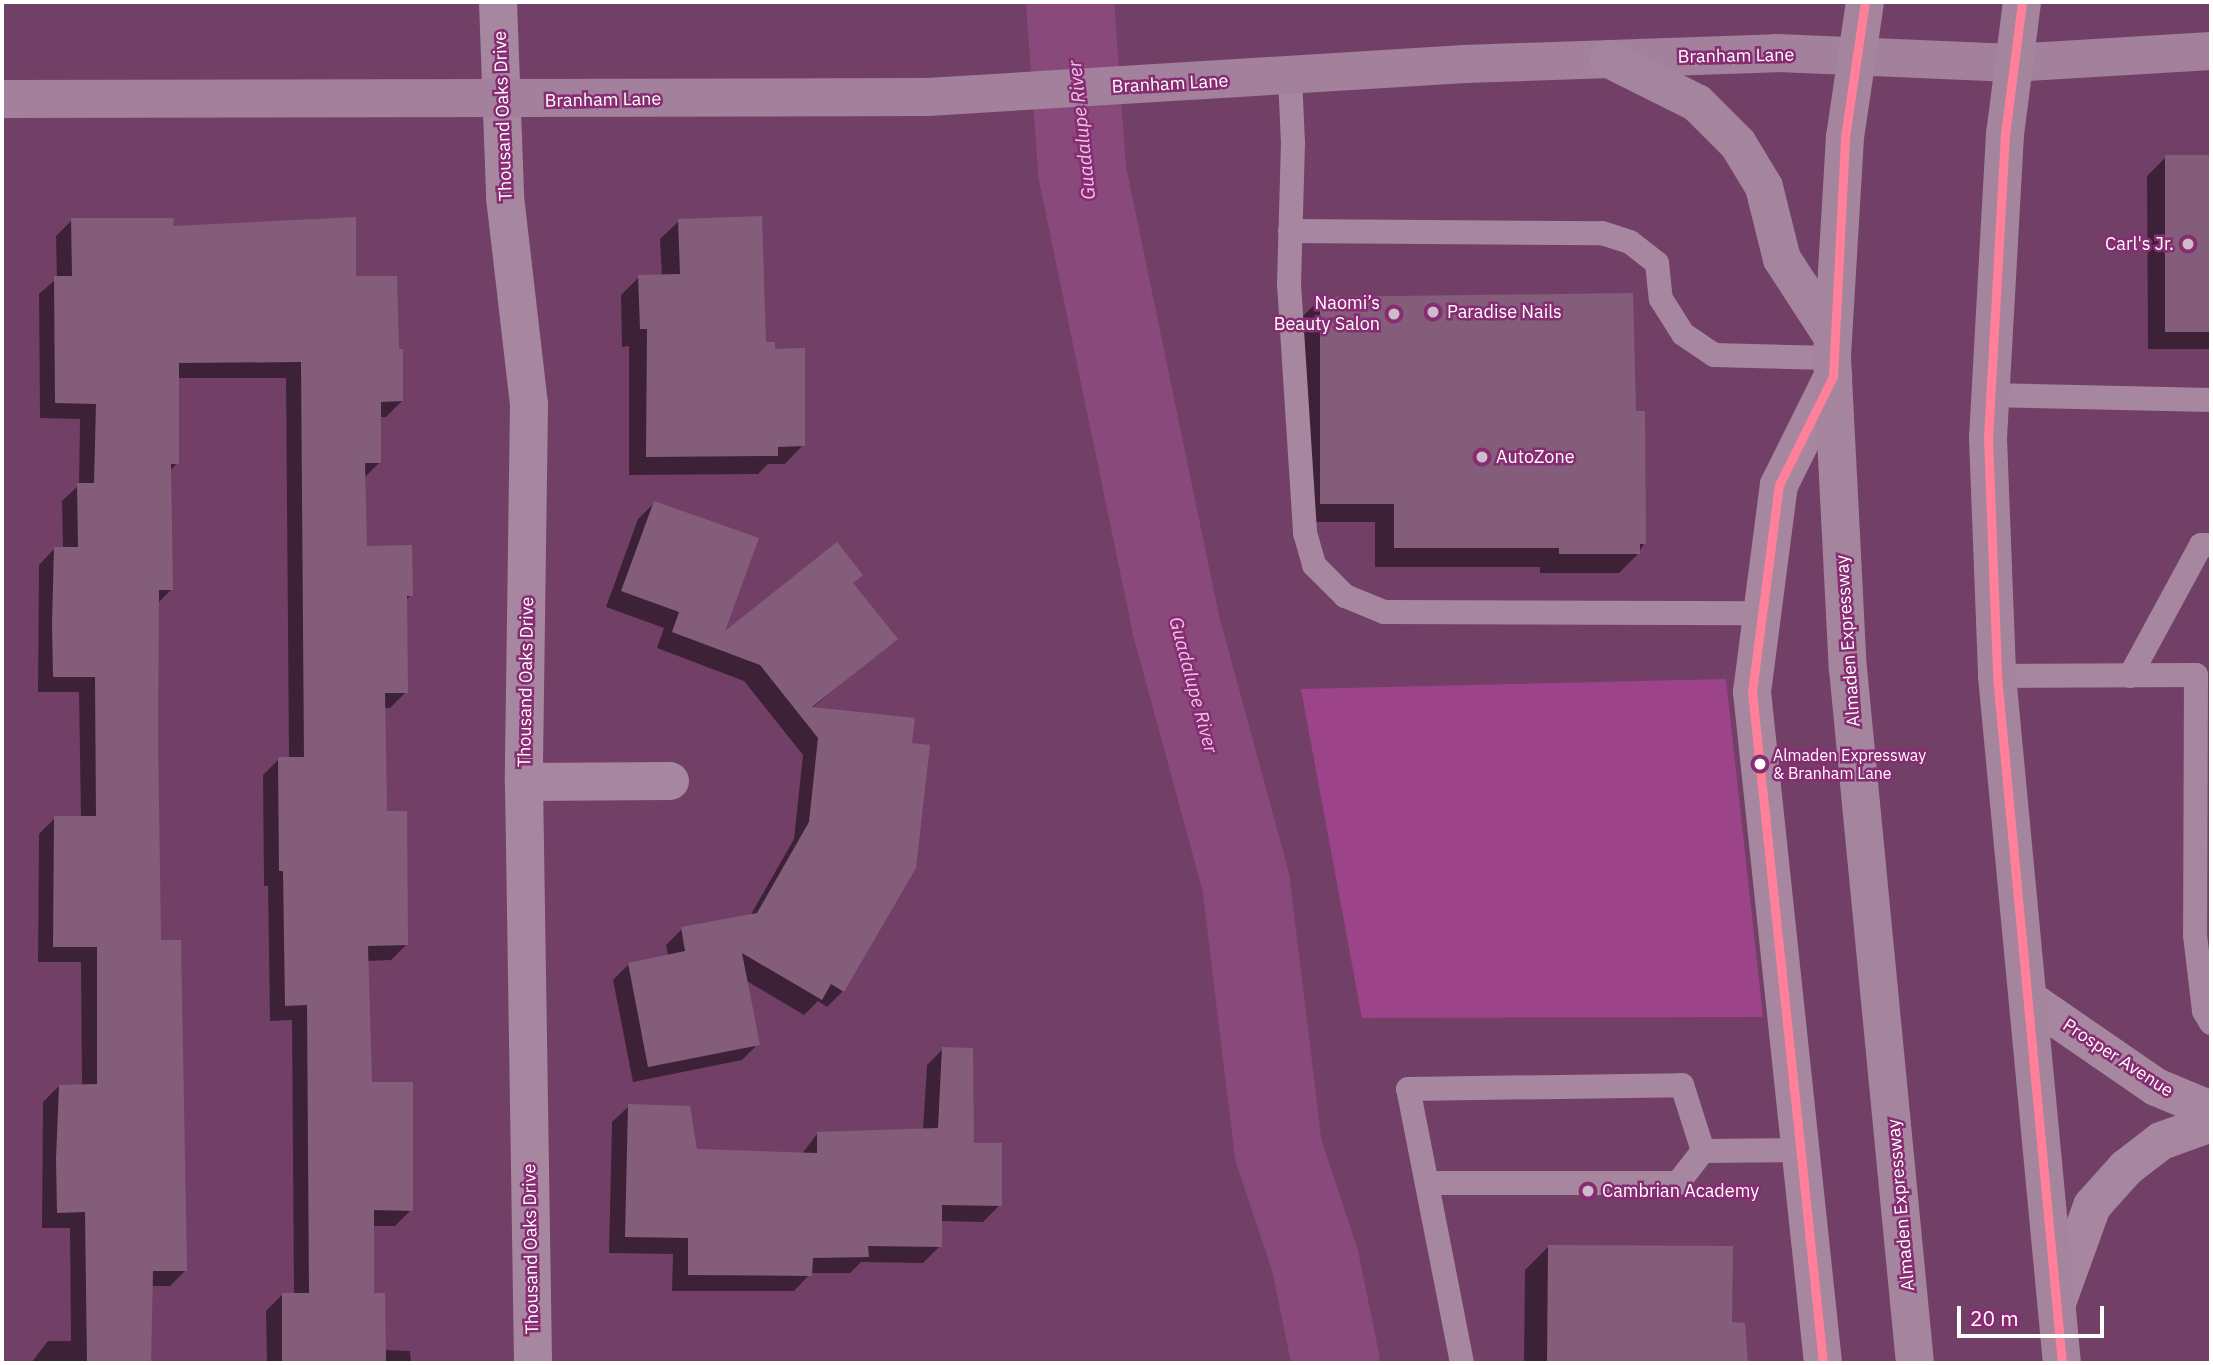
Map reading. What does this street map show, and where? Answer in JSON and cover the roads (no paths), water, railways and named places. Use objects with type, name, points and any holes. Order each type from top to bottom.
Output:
[{"type":"main road","name":"Almaden Expressway","points":[[1865,2],[1844,137],[1832,357],[1849,670],[1916,1363]]},
{"type":"main road","points":[[2022,2],[2013,63],[1987,395],[1997,676],[2062,1363]]},
{"type":"main road","name":"Branham Lane","points":[[2,99],[502,101],[928,97],[1221,82],[1465,64],[1776,53],[1856,59],[2013,63],[2211,51]]},
{"type":"main road","points":[[1609,59],[1697,103],[1738,144],[1764,187],[1782,259],[1832,357]]},
{"type":"street","name":"Thousand Oaks Drive","points":[[498,2],[505,197],[529,404],[524,782],[533,1363]]},
{"type":"street","points":[[1823,1363],[1756,754],[1752,692],[1759,613],[1779,485],[1832,357]]},
{"type":"street","points":[[524,782],[670,782]]},
{"type":"street","name":"Prosper Avenue","points":[[2028,999],[2156,1087],[2211,1110]]},
{"type":"street","points":[[2058,1300],[2092,1206],[2126,1168],[2161,1141],[2211,1123]]},
{"type":"lane","points":[[1290,77],[1289,284],[1305,533],[1314,565],[1345,596],[1384,612],[1759,613]]},
{"type":"lane","points":[[1290,231],[1602,233],[1630,242],[1657,264],[1661,299],[1682,334],[1714,355],[1832,357]]},
{"type":"lane","points":[[1987,395],[2211,400]]},
{"type":"lane","points":[[2130,676],[2201,545],[2211,545]]},
{"type":"lane","points":[[1997,676],[2203,675],[2195,935],[2204,1010],[2211,1023]]},
{"type":"lane","points":[[1462,1363],[1408,1089],[1682,1085],[1703,1151]]},
{"type":"lane","points":[[1703,1151],[1799,1150]]},
{"type":"lane","points":[[1427,1183],[1678,1183],[1703,1151]]},
{"type":"waterway","name":"Guadalupe River","points":[[1070,2],[1082,171],[1176,625],[1246,883],[1278,1149],[1315,1260],[1336,1363]]},
{"type":"place","name":"Carl's Jr.","points":[[2188,244]]},
{"type":"place","name":"Paradise Nails","points":[[1433,312]]},
{"type":"place","name":"Naomi’s Beauty Salon","points":[[1394,314]]},
{"type":"place","name":"AutoZone","points":[[1482,457]]},
{"type":"place","name":"Almaden Expressway & Branham Lane","points":[[1760,764]]},
{"type":"place","name":"Cambrian Academy","points":[[1588,1191]]}]
